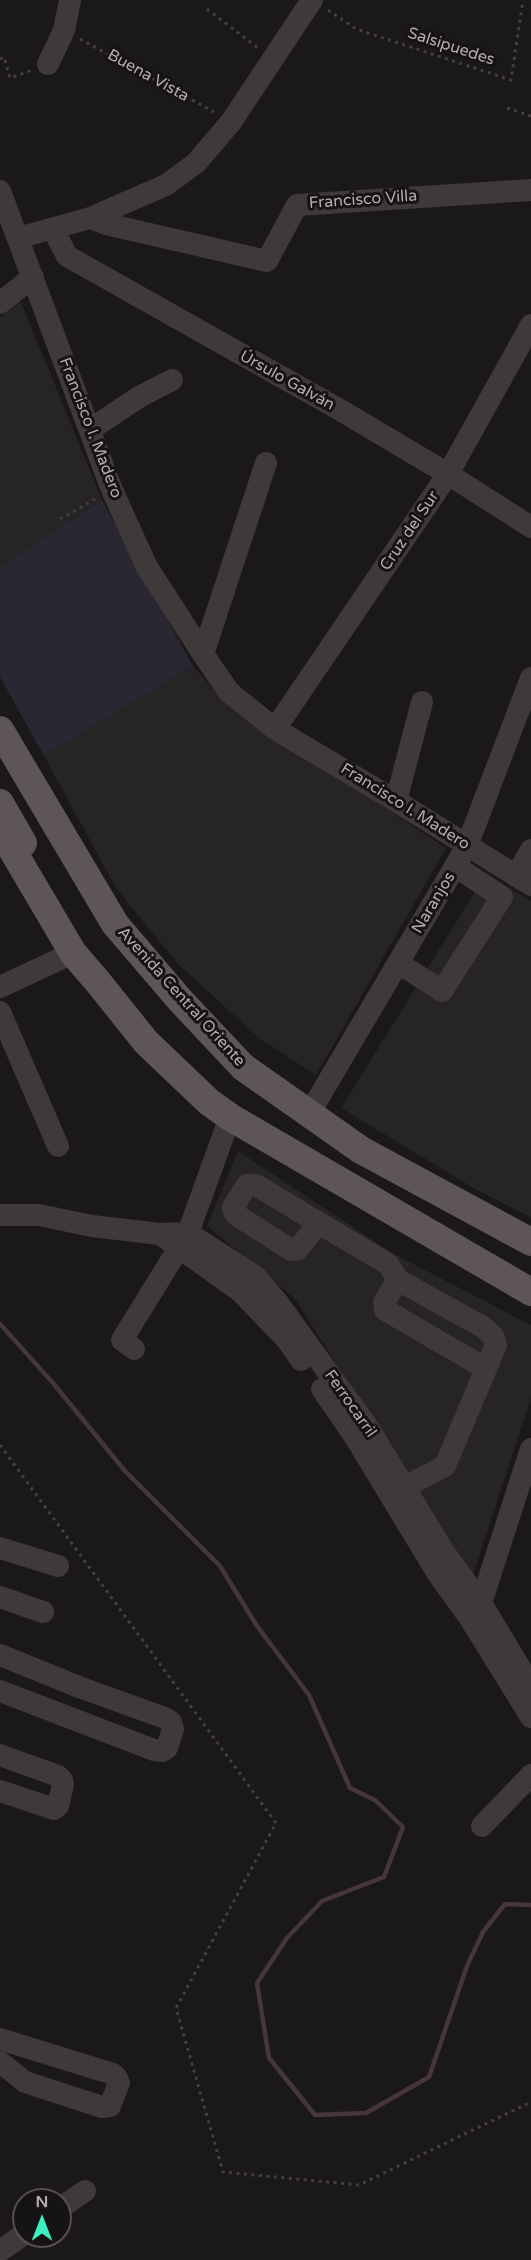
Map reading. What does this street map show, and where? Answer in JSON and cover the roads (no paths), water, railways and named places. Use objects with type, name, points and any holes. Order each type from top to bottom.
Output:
[{"type":"main road","name":"Avenida Central Oriente","points":[[0,730],[115,924],[180,1000],[243,1067],[361,1150],[531,1242]]},
{"type":"main road","points":[[2,784],[113,946],[185,1030],[208,1048],[243,1067]]},
{"type":"main road","points":[[2,784],[98,981]]},
{"type":"main road","points":[[0,829],[73,953],[146,1042],[208,1102],[531,1292]]},
{"type":"street","points":[[48,64],[64,30],[70,0]]},
{"type":"street","points":[[18,238],[90,218],[166,185],[196,163],[231,122],[272,59],[317,3]]},
{"type":"street","name":"Francisco I. Madero","points":[[0,190],[112,490],[147,567],[229,692],[275,729],[524,881]]},
{"type":"street","name":"Francisco Villa","points":[[90,218],[106,224],[267,261],[297,205],[531,190]]},
{"type":"street","name":"Úrsulo Galván","points":[[53,229],[67,256],[448,474],[531,527]]},
{"type":"street","points":[[0,303],[33,277]]},
{"type":"street","name":"Cruz del Sur","points":[[275,729],[448,474],[531,325]]},
{"type":"street","points":[[91,429],[172,380]]},
{"type":"street","points":[[203,654],[266,463]]},
{"type":"street","name":"Naranjos","points":[[309,1114],[467,846],[531,678]]},
{"type":"street","points":[[396,801],[422,702]]},
{"type":"street","points":[[524,881],[531,850]]},
{"type":"street","points":[[398,963],[442,991],[502,897],[455,866]]},
{"type":"street","points":[[0,987],[73,953]]},
{"type":"street","points":[[0,1012],[58,1146]]},
{"type":"street","points":[[134,1349],[122,1340],[184,1241],[230,1117]]},
{"type":"street","name":"Ferrocarril","points":[[0,1215],[39,1215],[92,1226],[160,1234],[184,1241],[255,1276],[278,1302],[367,1425],[444,1552],[531,1717]]},
{"type":"street","points":[[319,1222],[388,1264],[398,1280],[483,1328],[493,1336],[496,1345],[445,1466],[404,1487]]},
{"type":"street","name":"Ferrocarril","points":[[184,1241],[240,1291],[287,1340],[355,1437],[438,1574],[475,1610],[531,1686]]},
{"type":"street","points":[[398,1280],[384,1302],[385,1310],[486,1368]]},
{"type":"street","points":[[475,1610],[531,1449]]},
{"type":"street","points":[[0,1548],[58,1566]]},
{"type":"street","points":[[0,1597],[43,1612]]},
{"type":"street","points":[[0,1656],[165,1718],[171,1722],[173,1729],[167,1748],[162,1751],[154,1750],[0,1691]]},
{"type":"street","points":[[69,1717],[79,1687]]},
{"type":"street","points":[[0,1755],[58,1776],[63,1780],[58,1806],[54,1809],[0,1791]]},
{"type":"street","points":[[482,1826],[531,1775]]},
{"type":"street","points":[[0,2039],[113,2074],[119,2083],[110,2106],[102,2107],[25,2082],[0,2062]]},
{"type":"street","points":[[72,2200],[85,2191]]},
{"type":"waterway","points":[[0,1324],[53,1383],[125,1471],[220,1566],[257,1626],[309,1695],[350,1788],[375,1800],[403,1827],[384,1877],[322,1901],[287,1938],[257,1983],[269,2058],[315,2115],[366,2113],[429,2077],[467,1966],[483,1932],[505,1904],[531,1905]]}]
